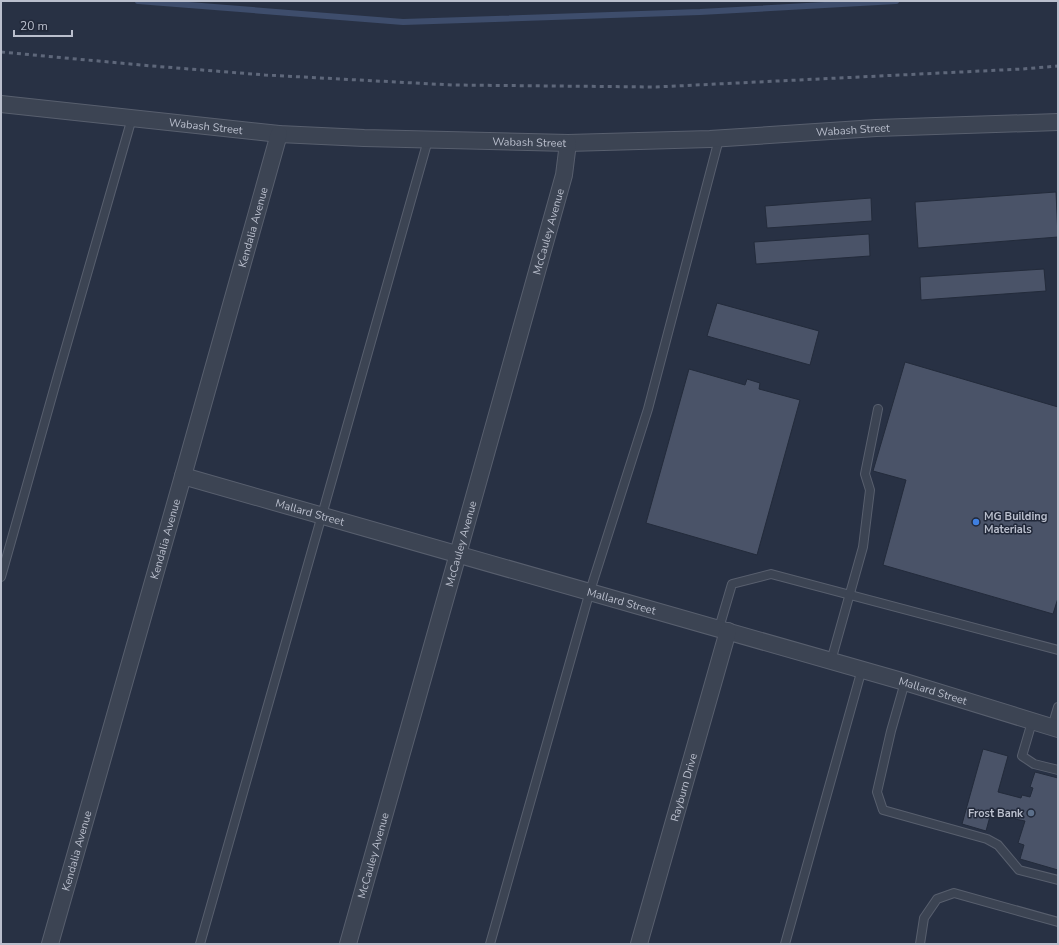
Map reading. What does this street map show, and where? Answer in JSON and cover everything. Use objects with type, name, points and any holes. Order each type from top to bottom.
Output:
[{"type":"street","name":"Wabash Street","points":[[1,104],[278,134],[428,140],[568,143],[719,139],[876,128],[1058,122]]},
{"type":"street","name":"Kendalia Avenue","points":[[50,944],[183,476],[278,134]]},
{"type":"street","name":"McCauley Avenue","points":[[348,944],[564,175],[568,143]]},
{"type":"street","name":"Mallard Street","points":[[183,476],[862,669],[1055,728]]},
{"type":"street","name":"Rayburn Drive","points":[[639,944],[723,629]]},
{"type":"lane","points":[[1,577],[132,118]]},
{"type":"lane","points":[[490,944],[590,591],[648,409],[719,139]]},
{"type":"lane","points":[[200,944],[428,140]]},
{"type":"lane","points":[[831,661],[863,547],[870,490],[865,474],[878,410]]},
{"type":"lane","points":[[723,629],[732,584],[771,574],[1058,650]]},
{"type":"lane","points":[[785,944],[862,669]]},
{"type":"lane","points":[[905,682],[891,731],[877,792],[883,810],[987,839],[998,844],[1019,870],[1058,880]]},
{"type":"lane","points":[[1055,728],[1058,707]]},
{"type":"lane","points":[[1032,722],[1022,756],[1034,764],[1058,770]]},
{"type":"lane","points":[[920,944],[924,918],[937,899],[954,893],[1058,922]]},
{"type":"building","points":[[1056,192],[1058,237],[918,248],[915,202]]},
{"type":"building","points":[[871,198],[872,221],[767,228],[765,206]]},
{"type":"building","points":[[869,234],[870,256],[756,264],[754,242]]},
{"type":"building","points":[[1044,269],[1046,291],[921,300],[920,277]]},
{"type":"building","points":[[717,303],[819,331],[810,365],[707,336]]},
{"type":"building","name":"MG Building Materials","points":[[905,362],[1058,407],[1058,598],[1053,614],[883,565],[906,480],[873,471]]},
{"type":"building","points":[[689,369],[745,385],[747,379],[760,383],[759,389],[800,400],[757,555],[646,523]]},
{"type":"building","name":"Frost Bank","points":[[983,749],[1008,756],[998,792],[1021,798],[1022,795],[1030,797],[1033,788],[1030,787],[1035,772],[1058,778],[1058,870],[1020,859],[1024,845],[1018,843],[1025,821],[1015,819],[1016,816],[992,809],[986,831],[962,824]]},
{"type":"waterway","points":[[138,1],[403,22],[700,12],[896,1]]},
{"type":"railway","points":[[1,52],[265,75],[452,85],[656,87],[1058,66]]},
{"type":"place","name":"MG Building Materials","points":[[976,522]]},
{"type":"place","name":"Frost Bank","points":[[1031,813]]}]
